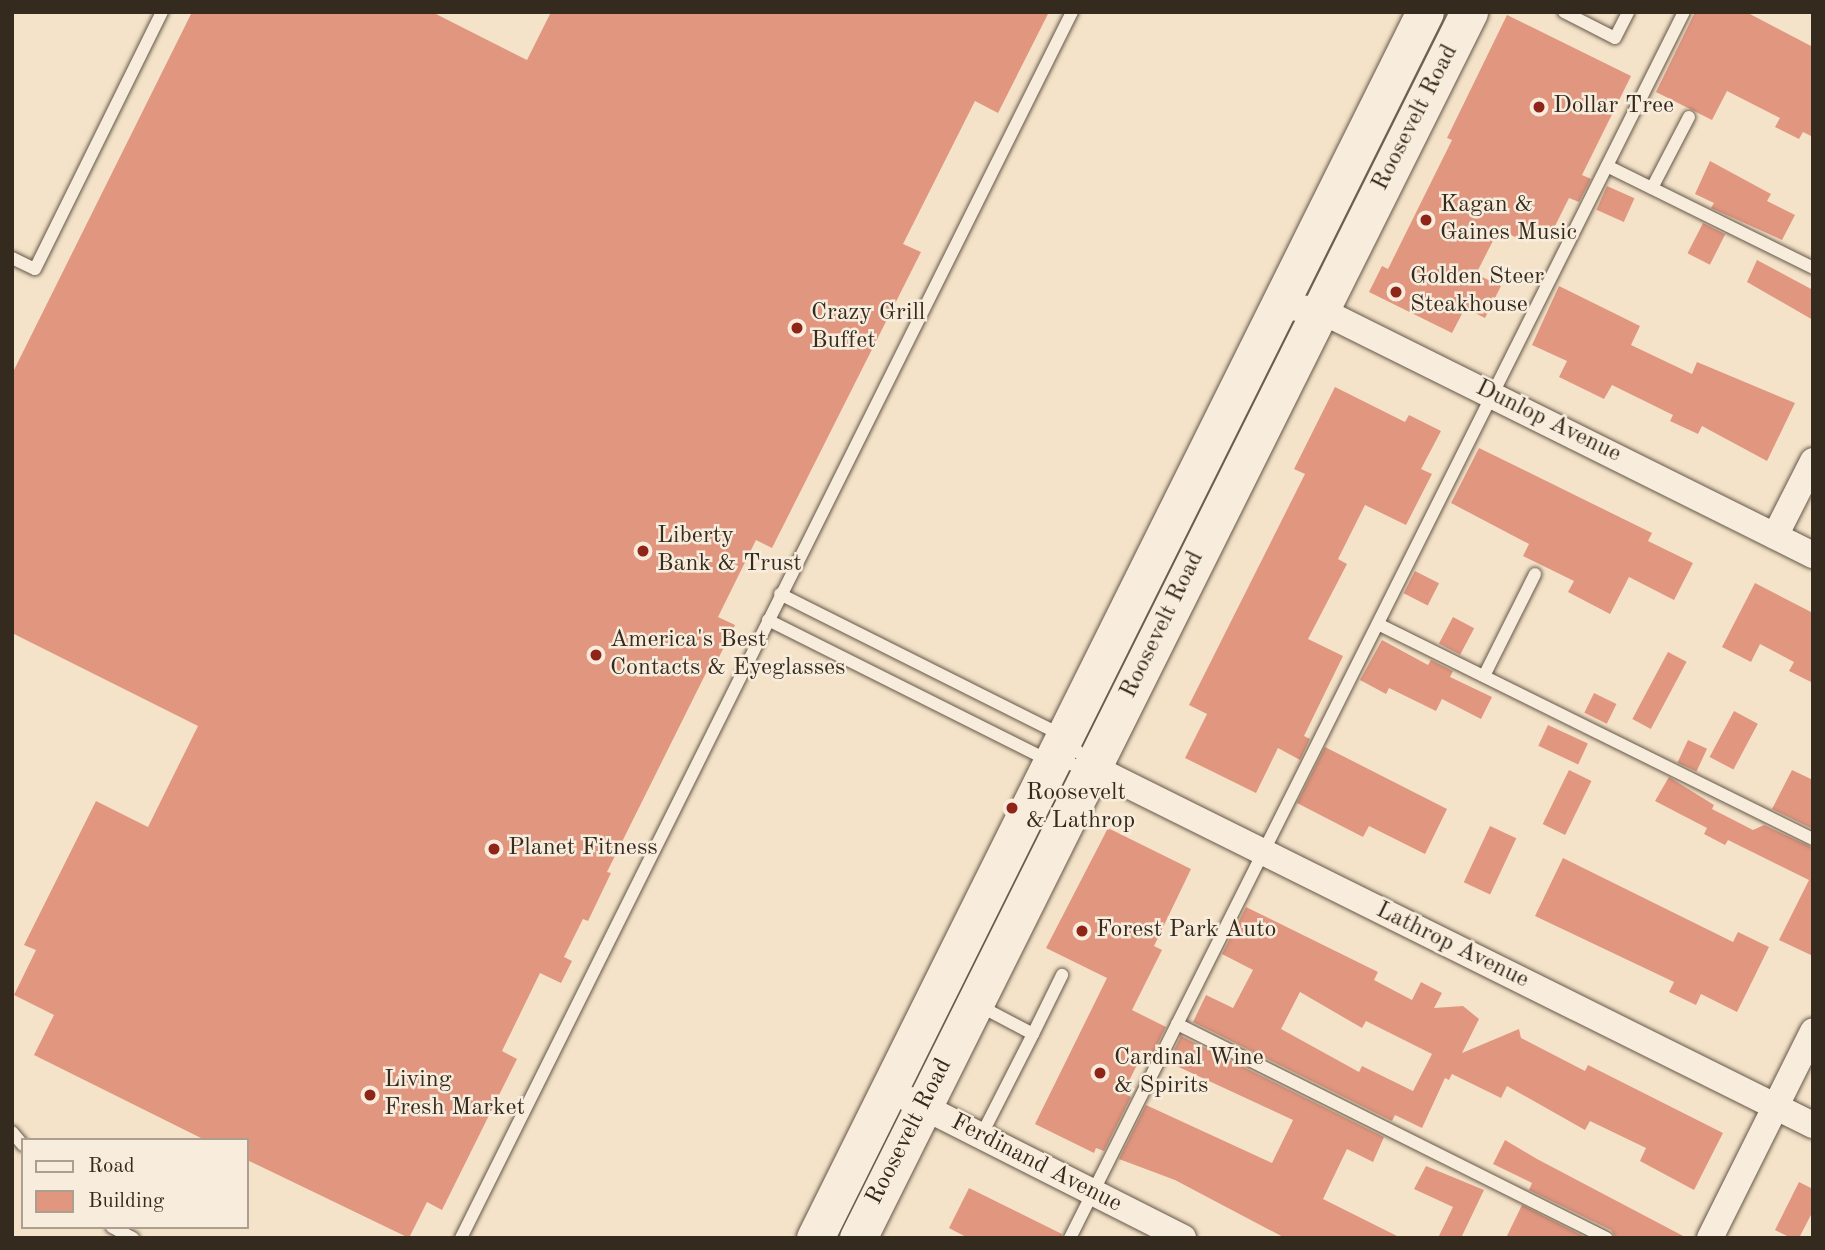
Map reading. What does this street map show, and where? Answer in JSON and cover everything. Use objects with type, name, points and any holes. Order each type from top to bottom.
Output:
[{"type":"main road","name":"Roosevelt Road","points":[[858,1238],[923,1107],[957,995],[1058,749],[1425,12]]},
{"type":"main road","name":"Roosevelt Road","points":[[815,1238],[889,1090],[957,995],[1092,767],[1469,12]]},
{"type":"street","name":"Dunlop Avenue","points":[[1278,306],[1320,310],[1813,555]]},
{"type":"street","points":[[1775,536],[1813,461]]},
{"type":"street","name":"Lathrop Avenue","points":[[1092,767],[1813,1125]]},
{"type":"street","points":[[1710,1238],[1813,1031]]},
{"type":"street","name":"Ferdinand Avenue","points":[[889,1090],[1183,1238]]},
{"type":"lane","points":[[12,258],[35,269],[162,12]]},
{"type":"lane","points":[[461,1238],[1072,12]]},
{"type":"lane","points":[[1564,12],[1615,38],[1628,12]]},
{"type":"lane","points":[[1070,1238],[1684,12]]},
{"type":"lane","points":[[1652,188],[1689,117]]},
{"type":"lane","points":[[1608,166],[1813,268]]},
{"type":"lane","points":[[1483,676],[1535,574]]},
{"type":"lane","points":[[780,594],[1092,767]]},
{"type":"lane","points":[[768,620],[1058,749],[1092,767]]},
{"type":"lane","points":[[1378,624],[1813,839]]},
{"type":"lane","points":[[981,1136],[1062,975]]},
{"type":"lane","points":[[957,995],[1033,1034]]},
{"type":"lane","points":[[1177,1024],[1608,1238]]},
{"type":"lane","points":[[116,1229],[133,1238]]},
{"type":"building","points":[[192,12],[432,12],[527,60],[551,12],[1049,12],[998,113],[975,101],[903,244],[921,252],[772,548],[756,540],[718,617],[735,625],[711,673],[707,671],[607,872],[611,873],[588,921],[583,919],[564,957],[572,961],[561,983],[540,973],[502,1051],[517,1059],[442,1210],[427,1202],[409,1238],[248,1160],[248,1138],[201,1138],[34,1055],[54,1015],[14,995],[36,950],[24,945],[96,801],[148,827],[198,726],[12,633],[12,374]]},
{"type":"building","points":[[1695,12],[1746,12],[1813,47],[1813,137],[1803,132],[1799,139],[1775,127],[1780,118],[1727,91],[1712,120],[1656,92]]},
{"type":"building","points":[[1507,15],[1631,76],[1582,175],[1591,179],[1579,202],[1569,198],[1551,234],[1531,224],[1523,241],[1499,229],[1476,274],[1501,286],[1485,318],[1465,308],[1452,333],[1369,292],[1382,266],[1388,269],[1452,140],[1447,138]]},
{"type":"building","points":[[1710,161],[1771,194],[1767,201],[1795,215],[1782,240],[1711,208],[1714,203],[1695,194]]},
{"type":"building","points":[[1607,186],[1634,198],[1624,222],[1596,210]]},
{"type":"building","points":[[1703,223],[1725,234],[1710,265],[1688,253]]},
{"type":"building","points":[[1757,260],[1813,290],[1813,320],[1747,282]]},
{"type":"building","points":[[1559,286],[1640,326],[1631,345],[1692,374],[1697,362],[1795,403],[1767,461],[1702,426],[1698,434],[1670,421],[1673,415],[1612,385],[1604,399],[1559,377],[1567,361],[1532,345]]},
{"type":"building","points":[[1335,387],[1405,422],[1409,415],[1441,431],[1421,469],[1432,474],[1406,525],[1365,505],[1338,559],[1347,564],[1308,639],[1343,656],[1304,736],[1310,739],[1300,760],[1278,748],[1256,793],[1185,758],[1207,714],[1189,705],[1305,474],[1294,469]]},
{"type":"building","points":[[1479,448],[1652,533],[1648,541],[1693,563],[1674,600],[1629,577],[1610,614],[1568,592],[1574,581],[1523,556],[1529,544],[1451,503]]},
{"type":"building","points":[[1415,571],[1439,583],[1428,606],[1404,593]]},
{"type":"building","points":[[1755,583],[1813,613],[1813,683],[1789,671],[1794,662],[1760,644],[1751,662],[1722,647]]},
{"type":"building","points":[[1453,617],[1474,628],[1460,655],[1439,643]]},
{"type":"building","points":[[1382,640],[1428,665],[1431,660],[1453,671],[1450,677],[1492,697],[1481,719],[1442,699],[1436,711],[1389,688],[1386,694],[1360,680]]},
{"type":"building","points":[[1668,652],[1687,662],[1651,729],[1632,719]]},
{"type":"building","points":[[1594,693],[1616,704],[1607,724],[1584,713]]},
{"type":"building","points":[[1734,711],[1758,724],[1733,770],[1710,757]]},
{"type":"building","points":[[1548,725],[1588,744],[1578,764],[1538,746]]},
{"type":"building","points":[[1688,740],[1707,749],[1696,772],[1677,763]]},
{"type":"building","points":[[1325,747],[1447,809],[1425,854],[1369,826],[1363,837],[1297,803]]},
{"type":"building","points":[[1569,770],[1591,781],[1565,835],[1543,824]]},
{"type":"building","points":[[1792,770],[1813,780],[1813,829],[1772,809]]},
{"type":"building","points":[[1669,777],[1714,805],[1712,809],[1753,830],[1764,825],[1813,848],[1813,956],[1779,940],[1809,880],[1728,840],[1725,845],[1704,834],[1707,828],[1655,801]]},
{"type":"building","points":[[1490,826],[1516,838],[1490,894],[1464,882]]},
{"type":"building","points":[[1108,828],[1191,869],[1154,946],[1162,950],[1132,1010],[1166,1027],[1152,1055],[1144,1051],[1123,1093],[1131,1097],[1104,1151],[1096,1148],[1094,1153],[1035,1124],[1107,978],[1046,948]]},
{"type":"building","points":[[1563,858],[1733,942],[1738,932],[1769,947],[1737,1012],[1701,994],[1696,1005],[1669,992],[1674,982],[1535,916]]},
{"type":"building","points":[[1246,907],[1378,972],[1374,980],[1412,1000],[1421,982],[1442,993],[1434,1008],[1463,1006],[1479,1019],[1462,1053],[1519,1029],[1521,1038],[1585,1071],[1588,1065],[1723,1133],[1694,1190],[1640,1161],[1646,1148],[1590,1121],[1585,1130],[1507,1086],[1501,1098],[1452,1074],[1449,1080],[1445,1078],[1422,1128],[1395,1115],[1392,1121],[1193,1022],[1206,995],[1233,1008],[1253,970],[1222,954]],"holes":[[[1300,992],[1362,1028],[1366,1021],[1432,1054],[1413,1091],[1362,1066],[1359,1072],[1281,1029]]]},
{"type":"building","points":[[1181,1036],[1384,1137],[1373,1162],[1347,1149],[1323,1199],[1401,1238],[1285,1238],[1175,1180],[1119,1159],[1146,1105],[1272,1163],[1293,1120],[1168,1062]]},
{"type":"building","points":[[1505,1140],[1687,1238],[1616,1238],[1611,1230],[1529,1190],[1532,1183],[1493,1164]]},
{"type":"building","points":[[1426,1166],[1484,1190],[1461,1238],[1438,1238],[1453,1207],[1414,1189]]},
{"type":"building","points":[[1799,1182],[1813,1189],[1813,1211],[1799,1238],[1791,1238],[1775,1230]]},
{"type":"building","points":[[969,1188],[1062,1234],[1061,1238],[968,1238],[949,1228]]},
{"type":"building","points":[[1522,1205],[1587,1238],[1506,1238]]},
{"type":"place","name":"Dollar Tree","points":[[1539,107]]},
{"type":"place","name":"Kagan & Gaines Music","points":[[1426,220]]},
{"type":"place","name":"Golden Steer Steakhouse","points":[[1396,292]]},
{"type":"place","name":"Crazy Grill Buffet","points":[[797,328]]},
{"type":"place","name":"Liberty Bank & Trust","points":[[643,551]]},
{"type":"place","name":"America's Best Contacts & Eyeglasses","points":[[596,655]]},
{"type":"place","name":"Roosevelt & Lathrop","points":[[1012,808]]},
{"type":"place","name":"Planet Fitness","points":[[494,849]]},
{"type":"place","name":"Forest Park Auto","points":[[1082,931]]},
{"type":"place","name":"Cardinal Wine & Spirits","points":[[1100,1073]]},
{"type":"place","name":"Living Fresh Market","points":[[370,1095]]}]
